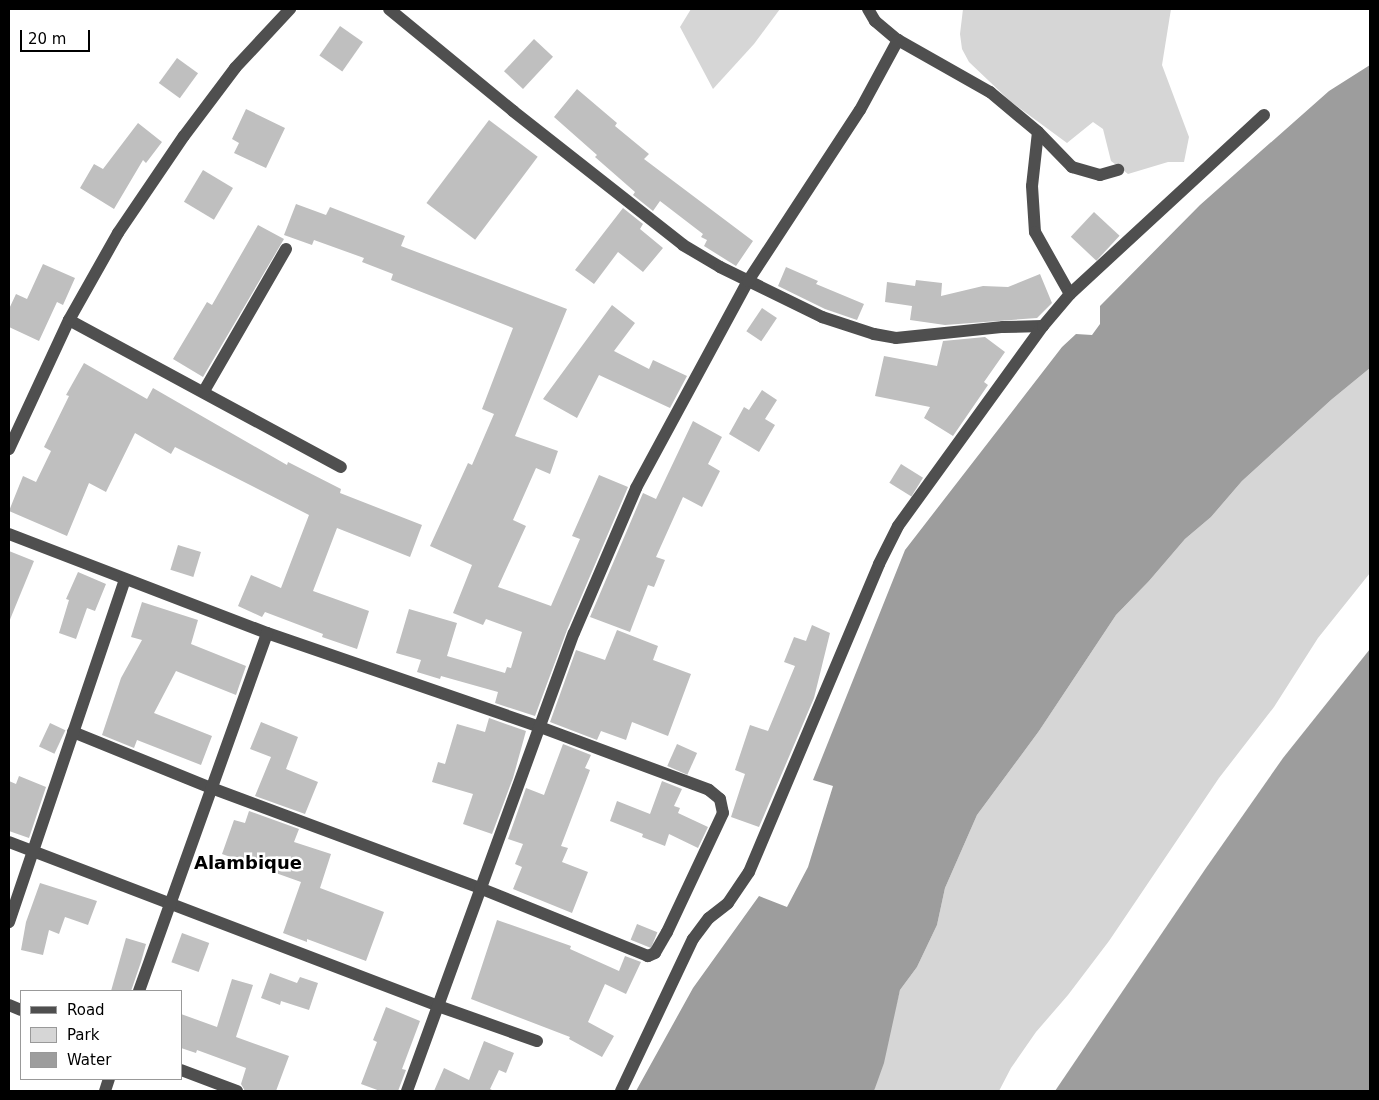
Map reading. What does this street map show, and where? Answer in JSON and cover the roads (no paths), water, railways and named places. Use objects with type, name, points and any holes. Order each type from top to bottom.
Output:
[{"type":"street","points":[[9,449],[69,320],[118,233],[184,136],[235,68],[290,9]]},
{"type":"street","points":[[389,9],[513,111],[683,245],[748,281],[822,317],[874,334],[896,338],[1003,327],[1043,326]]},
{"type":"street","points":[[868,9],[875,21],[898,40],[990,92],[1038,132],[1072,167],[1100,175],[1118,170]]},
{"type":"street","points":[[407,1091],[574,633],[636,488],[748,281],[860,110],[898,40]]},
{"type":"street","points":[[621,1091],[694,939],[709,918],[728,903],[752,865],[878,564],[898,526],[1043,326],[1070,294],[1264,115]]},
{"type":"street","points":[[1038,132],[1032,186],[1035,232],[1070,294]]},
{"type":"street","points":[[204,391],[286,249]]},
{"type":"street","points":[[69,320],[342,467]]},
{"type":"street","points":[[9,534],[267,633],[540,726],[709,790],[720,799],[723,813],[667,932],[652,956],[644,956],[480,888],[211,788],[73,732]]},
{"type":"street","points":[[9,922],[125,580]]},
{"type":"street","points":[[139,990],[267,633]]},
{"type":"street","points":[[9,842],[438,1006],[537,1041]]},
{"type":"street","points":[[182,1070],[237,1091]]},
{"type":"water","points":[[1370,65],[1370,368],[1331,400],[1242,481],[1211,517],[1185,539],[1149,581],[1116,615],[1039,731],[977,815],[945,888],[937,925],[917,967],[900,990],[884,1063],[874,1091],[636,1091],[693,988],[759,896],[787,907],[808,867],[833,786],[813,780],[905,550],[1062,347],[1076,334],[1092,335],[1100,324],[1100,306],[1200,205],[1329,91]]},
{"type":"water","points":[[1370,649],[1370,1091],[1055,1091],[1283,758]]},
{"type":"district","name":"Alambique","points":[[248,863]]}]
